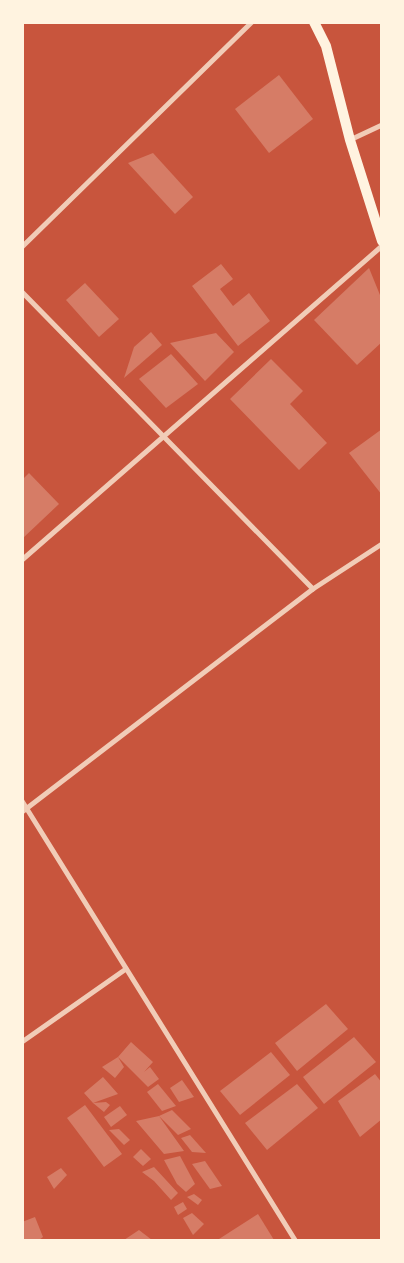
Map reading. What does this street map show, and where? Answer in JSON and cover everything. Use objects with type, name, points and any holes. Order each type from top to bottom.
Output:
[{"type":"main road","points":[[314,22],[326,46],[350,140],[382,241]]},
{"type":"street","points":[[22,247],[252,22]]},
{"type":"street","points":[[350,140],[382,125]]},
{"type":"street","points":[[22,560],[382,246]]},
{"type":"street","points":[[22,292],[313,589]]},
{"type":"street","points":[[25,811],[313,589],[382,544]]},
{"type":"street","points":[[22,801],[25,811],[295,1240]]},
{"type":"street","points":[[22,1042],[126,969]]},
{"type":"building","points":[[279,75],[313,119],[269,153],[235,109]]},
{"type":"building","points":[[153,153],[193,197],[175,214],[128,163]]},
{"type":"building","points":[[221,264],[233,279],[220,289],[233,306],[249,293],[270,321],[238,346],[192,286]]},
{"type":"building","points":[[369,268],[382,300],[382,342],[357,365],[314,320]]},
{"type":"building","points":[[85,283],[119,319],[99,337],[66,300]]},
{"type":"building","points":[[151,332],[162,345],[124,378],[134,347]]},
{"type":"building","points":[[216,333],[234,352],[205,381],[170,343]]},
{"type":"building","points":[[171,354],[198,384],[166,408],[139,379]]},
{"type":"building","points":[[271,359],[303,391],[290,404],[327,443],[299,470],[230,399]]},
{"type":"building","points":[[382,429],[382,495],[349,453]]},
{"type":"building","points":[[29,473],[59,504],[22,539],[22,480]]},
{"type":"building","points":[[326,1004],[348,1029],[297,1071],[275,1043]]},
{"type":"building","points":[[354,1037],[376,1062],[324,1104],[303,1077]]},
{"type":"building","points":[[131,1042],[153,1062],[144,1072],[150,1067],[159,1079],[148,1087],[118,1057]]},
{"type":"building","points":[[271,1052],[290,1075],[240,1115],[220,1091]]},
{"type":"building","points":[[118,1057],[124,1067],[115,1078],[102,1067]]},
{"type":"building","points":[[375,1074],[382,1083],[382,1119],[360,1137],[338,1101]]},
{"type":"building","points":[[103,1077],[118,1094],[93,1103],[84,1093]]},
{"type":"building","points":[[182,1080],[194,1097],[179,1102],[170,1088]]},
{"type":"building","points":[[158,1084],[176,1106],[162,1111],[147,1092]]},
{"type":"building","points":[[297,1084],[318,1108],[267,1150],[245,1123]]},
{"type":"building","points":[[106,1102],[110,1105],[104,1112],[93,1103]]},
{"type":"building","points":[[85,1105],[122,1154],[104,1167],[67,1118]]},
{"type":"building","points":[[120,1106],[127,1115],[111,1127],[104,1117]]},
{"type":"building","points":[[172,1110],[191,1129],[178,1135],[159,1116]]},
{"type":"building","points":[[159,1116],[184,1151],[164,1154],[136,1121]]},
{"type":"building","points":[[119,1129],[130,1140],[124,1145],[109,1130]]},
{"type":"building","points":[[190,1135],[206,1153],[192,1152],[181,1138]]},
{"type":"building","points":[[141,1149],[151,1159],[143,1166],[133,1157]]},
{"type":"building","points":[[180,1156],[195,1184],[186,1192],[177,1184],[164,1160]]},
{"type":"building","points":[[205,1161],[222,1186],[210,1189],[192,1164]]},
{"type":"building","points":[[154,1167],[178,1193],[171,1200],[154,1181],[142,1172]]},
{"type":"building","points":[[61,1168],[67,1175],[54,1189],[47,1177]]},
{"type":"building","points":[[194,1194],[202,1200],[198,1205],[187,1197]]},
{"type":"building","points":[[183,1202],[187,1209],[178,1215],[174,1207]]},
{"type":"building","points":[[192,1213],[204,1224],[193,1235],[183,1218]]},
{"type":"building","points":[[258,1214],[274,1240],[219,1239]]},
{"type":"building","points":[[35,1217],[43,1237],[39,1240],[22,1240],[22,1222]]},
{"type":"building","points":[[139,1230],[152,1240],[124,1240]]}]
